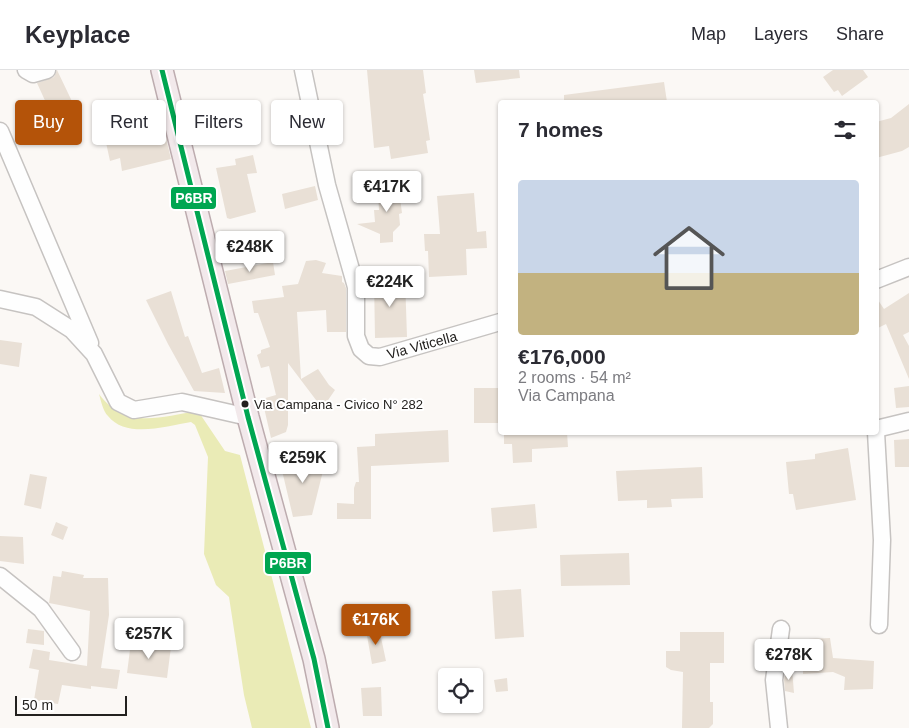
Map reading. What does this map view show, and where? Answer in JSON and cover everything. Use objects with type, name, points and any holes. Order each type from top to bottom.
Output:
[{"type":"main road","points":[[162,70],[248,417],[314,660],[328,728]]},
{"type":"street","points":[[26,70],[33,74],[48,70]]},
{"type":"street","name":"Via Viticella","points":[[304,70],[327,185],[356,287],[356,336],[361,349],[369,356],[380,357],[498,323]]},
{"type":"street","points":[[0,131],[94,354],[118,402],[134,410],[182,402],[248,417]]},
{"type":"street","points":[[879,279],[909,267]]},
{"type":"street","points":[[0,299],[36,307],[72,330],[94,354]]},
{"type":"street","points":[[879,430],[909,421]]},
{"type":"street","points":[[876,435],[882,540],[879,625]]},
{"type":"street","points":[[0,576],[41,609],[72,652]]},
{"type":"street","points":[[779,728],[774,680],[781,629]]},
{"type":"green space","points":[[99,394],[120,413],[132,417],[157,418],[198,411],[225,451],[240,455],[311,728],[252,728],[244,695],[229,597],[216,585],[204,554],[208,457],[195,425],[191,422],[147,429],[125,427],[116,423],[106,414]]},
{"type":"building","points":[[57,70],[71,100],[45,100],[37,83],[54,77]]},
{"type":"building","points":[[367,70],[423,70],[426,93],[423,94],[430,140],[426,141],[428,153],[391,159],[389,146],[374,148]]},
{"type":"building","points":[[474,70],[519,70],[520,78],[476,83]]},
{"type":"building","points":[[833,70],[863,70],[868,77],[842,96],[838,90],[834,92],[823,77]]},
{"type":"building","points":[[664,82],[667,100],[564,100],[564,95]]},
{"type":"building","points":[[909,104],[909,147],[902,151],[879,157],[879,121],[891,118]]},
{"type":"building","points":[[166,138],[171,159],[122,171],[120,158],[110,161],[107,145],[166,145]]},
{"type":"building","points":[[253,155],[257,173],[247,174],[256,212],[230,219],[227,218],[216,168],[236,165],[235,159]]},
{"type":"building","points":[[383,182],[389,182],[399,190],[402,213],[399,214],[400,225],[393,232],[393,242],[380,243],[380,234],[357,224],[375,222],[374,210],[379,210],[378,192]]},
{"type":"building","points":[[315,186],[318,200],[285,209],[282,194]]},
{"type":"building","points":[[474,193],[477,232],[486,231],[487,248],[466,249],[467,275],[429,277],[428,251],[425,251],[424,234],[440,234],[437,196]]},
{"type":"building","points":[[316,260],[326,263],[322,273],[342,276],[342,282],[346,288],[346,332],[327,332],[326,310],[297,312],[301,379],[318,369],[329,385],[335,390],[324,406],[316,400],[288,363],[288,425],[286,432],[271,438],[262,399],[276,395],[269,366],[261,368],[257,355],[261,353],[261,350],[270,347],[258,313],[254,313],[252,301],[284,297],[282,286],[298,284],[306,261]]},
{"type":"building","points":[[273,262],[275,275],[228,284],[225,271]]},
{"type":"building","points":[[405,278],[407,337],[375,338],[374,279]]},
{"type":"building","points":[[171,291],[185,337],[188,336],[202,373],[219,368],[225,393],[194,391],[168,344],[146,300]]},
{"type":"building","points":[[909,293],[909,332],[903,335],[909,346],[909,379],[886,324],[879,328],[879,302],[884,309]]},
{"type":"building","points":[[0,340],[22,343],[19,367],[0,364]]},
{"type":"building","points":[[909,386],[909,407],[896,408],[894,388]]},
{"type":"building","points":[[474,388],[498,388],[498,423],[474,423]]},
{"type":"building","points":[[448,430],[449,462],[371,466],[371,519],[337,519],[337,503],[354,504],[354,488],[356,482],[359,482],[357,447],[375,446],[375,434]]},
{"type":"building","points":[[504,435],[567,435],[568,447],[532,449],[532,462],[513,463],[512,444],[504,444]]},
{"type":"building","points":[[909,439],[909,467],[895,467],[894,440]]},
{"type":"building","points":[[848,448],[856,500],[796,510],[793,494],[789,494],[786,462],[815,459],[815,454]]},
{"type":"building","points":[[324,458],[324,467],[312,515],[293,517],[280,462]]},
{"type":"building","points":[[702,467],[703,498],[671,499],[672,507],[647,508],[647,500],[618,501],[616,471]]},
{"type":"building","points":[[30,474],[47,477],[41,509],[24,505]]},
{"type":"building","points":[[535,504],[537,528],[493,532],[491,508]]},
{"type":"building","points":[[56,522],[68,527],[63,540],[51,535]]},
{"type":"building","points":[[0,536],[23,537],[24,564],[0,561]]},
{"type":"building","points":[[629,553],[630,585],[561,586],[560,555]]},
{"type":"building","points":[[62,571],[84,575],[83,578],[108,578],[109,615],[101,668],[120,670],[117,689],[91,686],[91,689],[62,685],[58,704],[34,700],[39,670],[29,668],[33,649],[50,652],[49,660],[87,666],[90,611],[49,603],[53,576],[61,577]]},
{"type":"building","points":[[521,589],[524,637],[495,639],[492,591]]},
{"type":"building","points":[[379,628],[386,661],[372,664],[366,630]]},
{"type":"building","points":[[28,629],[44,631],[44,645],[26,643]]},
{"type":"building","points":[[680,632],[724,632],[724,663],[710,663],[710,702],[713,702],[713,724],[709,728],[682,728],[683,672],[666,667],[666,651],[680,651]]},
{"type":"building","points":[[830,638],[833,658],[874,661],[873,689],[844,690],[845,677],[833,672],[803,674],[803,653],[809,652],[808,639]]},
{"type":"building","points":[[131,642],[171,647],[167,678],[127,673]]},
{"type":"building","points":[[792,668],[794,693],[785,691],[784,680],[786,669]]},
{"type":"building","points":[[507,678],[508,691],[496,692],[494,680]]},
{"type":"building","points":[[381,687],[382,716],[363,716],[361,688]]},
{"type":"transit line","name":"P6BR","points":[[162,70],[248,417],[314,659],[328,728]]},
{"type":"place","name":"Via Campana - Civico N° 282","points":[[245,404]]}]
